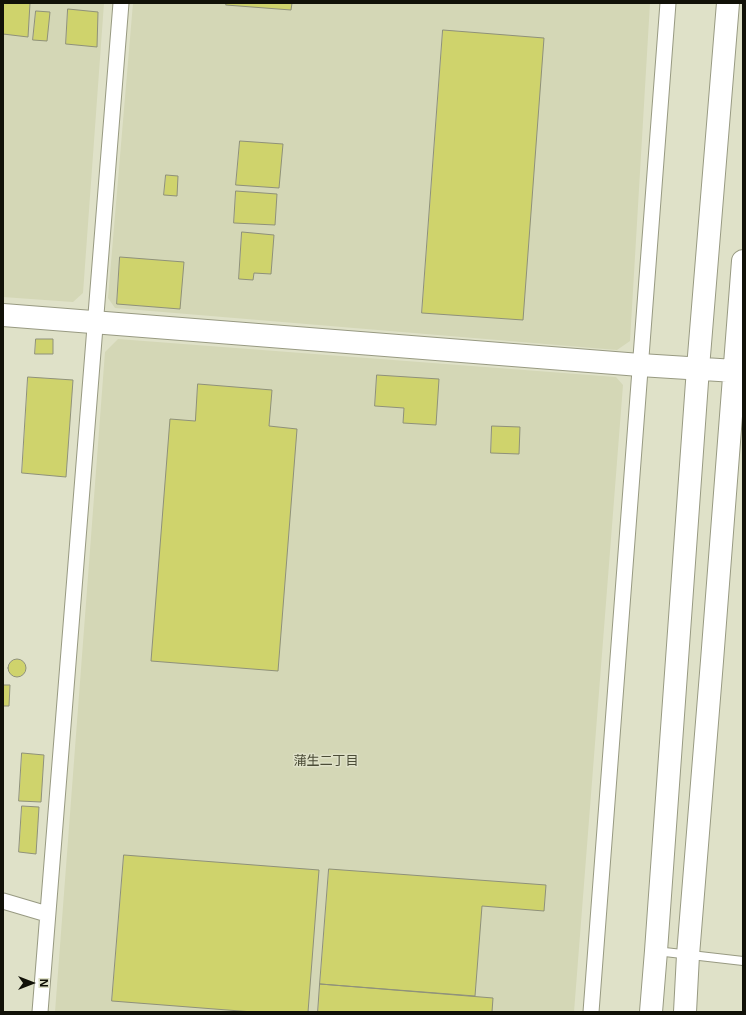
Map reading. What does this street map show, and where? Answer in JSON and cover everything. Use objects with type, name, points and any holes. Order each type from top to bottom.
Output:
[{"type":"street","points":[[40,1012],[121,3]]},
{"type":"street","points":[[590,1012],[668,3]]},
{"type":"street","points":[[651,1012],[698,368],[728,3]]},
{"type":"street","points":[[685,1012],[688,954],[712,661],[737,380],[743,261]]},
{"type":"street","points":[[3,315],[640,365],[698,368],[737,380]]},
{"type":"street","points":[[3,901],[48,914]]},
{"type":"lane","points":[[656,951],[743,961]]},
{"type":"shaded area","points":[[3,3],[104,3],[83,293],[73,302],[3,297]]},
{"type":"shaded area","points":[[133,3],[650,3],[630,341],[617,350],[115,308],[108,298]]},
{"type":"shaded area","points":[[118,339],[616,377],[623,385],[574,1012],[55,1012],[105,352]]},
{"type":"building","points":[[3,3],[30,3],[28,37],[3,34]]},
{"type":"building","points":[[227,3],[292,3],[291,10],[226,5]]},
{"type":"building","points":[[68,9],[98,12],[97,47],[66,44]]},
{"type":"building","points":[[36,11],[50,12],[47,41],[33,40]]},
{"type":"building","points":[[443,30],[544,38],[523,320],[422,313]]},
{"type":"building","points":[[240,141],[283,144],[279,188],[236,185]]},
{"type":"building","points":[[166,175],[178,176],[177,196],[164,195]]},
{"type":"building","points":[[236,191],[277,194],[275,225],[234,223]]},
{"type":"building","points":[[242,232],[274,235],[271,274],[254,273],[253,280],[239,279]]},
{"type":"building","points":[[120,257],[184,262],[180,309],[117,304]]},
{"type":"building","points":[[36,339],[53,339],[53,354],[35,354]]},
{"type":"building","points":[[377,375],[439,379],[436,425],[403,423],[404,408],[375,406]]},
{"type":"building","points":[[28,377],[73,380],[66,477],[22,473]]},
{"type":"building","points":[[198,384],[272,390],[269,426],[297,429],[278,671],[151,661],[170,419],[195,421]]},
{"type":"building","points":[[492,426],[520,427],[519,454],[491,453]]},
{"type":"building","points":[[17,659],[23,662],[26,668],[23,674],[17,677],[11,674],[8,668],[11,662]]},
{"type":"building","points":[[3,685],[10,685],[9,706],[3,706]]},
{"type":"building","points":[[22,753],[44,755],[41,802],[19,801]]},
{"type":"building","points":[[22,806],[39,807],[36,854],[19,852]]},
{"type":"building","points":[[124,855],[319,870],[308,1012],[253,1012],[112,1001]]},
{"type":"building","points":[[329,869],[546,885],[544,911],[482,906],[475,996],[320,984]]},
{"type":"building","points":[[320,984],[493,998],[492,1012],[318,1012]]},
{"type":"district","name":"蒲生二丁目","points":[[326,761]]}]
